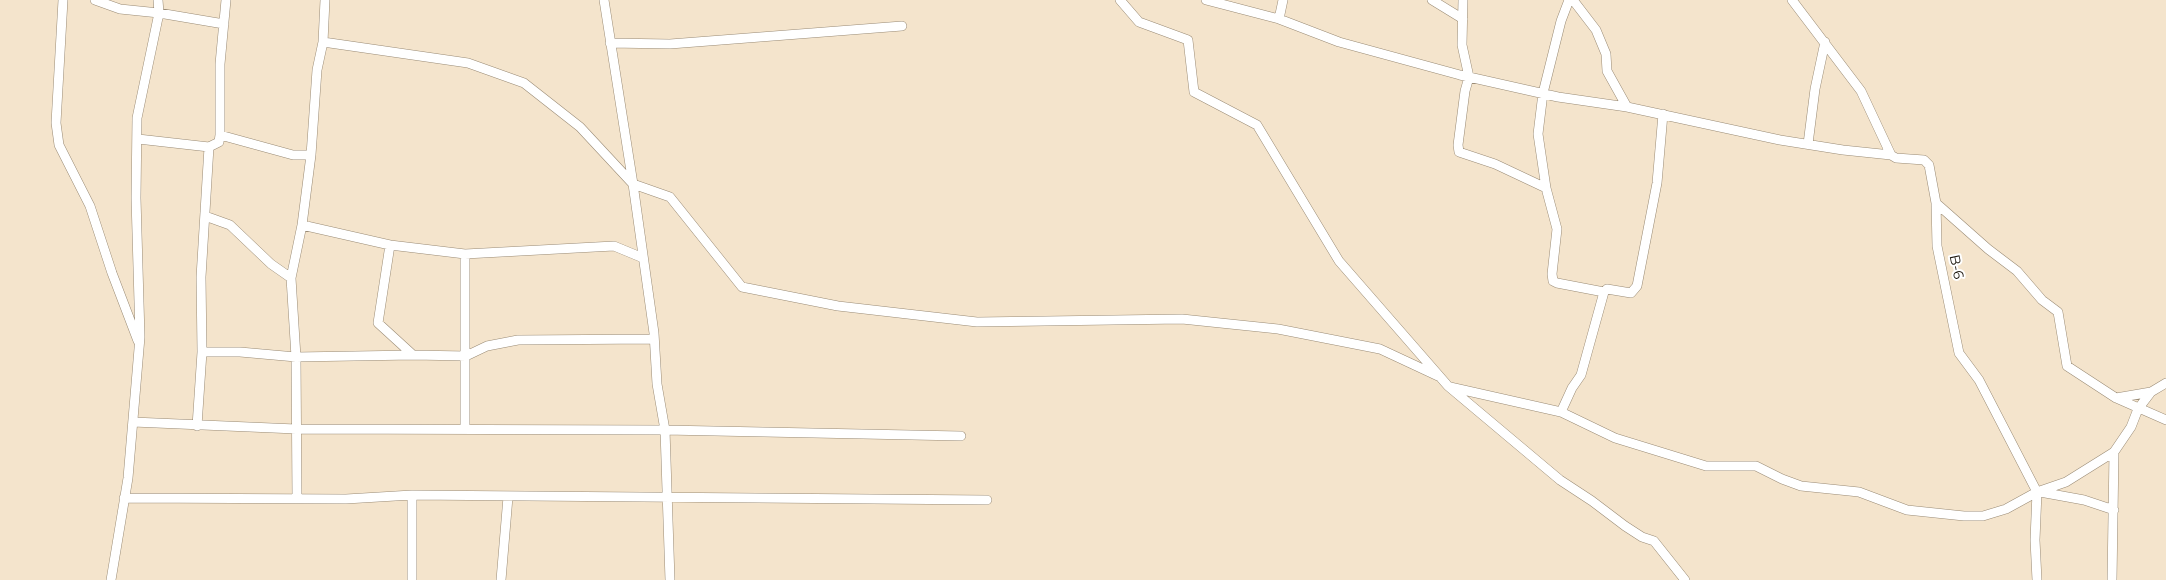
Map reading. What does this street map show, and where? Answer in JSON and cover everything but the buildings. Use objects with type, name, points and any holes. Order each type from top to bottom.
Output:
[{"type":"street","points":[[63,0],[56,123],[59,145],[90,206],[140,347]]},
{"type":"street","points":[[95,0],[120,9],[224,24]]},
{"type":"street","points":[[111,580],[124,498],[140,347],[136,198],[137,118],[158,13],[158,0]]},
{"type":"street","points":[[138,140],[209,147],[218,142],[220,135],[220,64],[226,0]]},
{"type":"street","points":[[296,499],[296,358],[291,278],[302,225],[311,155],[317,70],[323,42],[325,0]]},
{"type":"street","points":[[604,0],[633,184],[654,339],[657,384],[665,430],[670,580]]},
{"type":"street","points":[[1120,0],[1140,22],[1188,40],[1194,92],[1257,125],[1339,261],[1448,386],[1560,480],[1592,500],[1625,526],[1642,537],[1654,541],[1685,580]]},
{"type":"street","points":[[1206,0],[1280,19],[1339,42],[1469,77],[1808,144],[1891,155]]},
{"type":"street","points":[[1280,19],[1283,0]]},
{"type":"street","points":[[1432,0],[1463,19]]},
{"type":"street","points":[[1463,0],[1462,45],[1469,77],[1465,91],[1459,152],[1495,164],[1546,188]]},
{"type":"street","points":[[1569,0],[1561,20],[1543,93],[1538,134],[1546,188],[1557,229],[1553,281],[1604,292],[1607,289],[1631,293],[1637,286],[1657,183],[1663,114]]},
{"type":"street","points":[[1574,0],[1596,30],[1606,54],[1607,71],[1627,107]]},
{"type":"street","points":[[1792,0],[1861,91],[1891,155]]},
{"type":"street","points":[[610,43],[670,44],[902,26]]},
{"type":"street","points":[[323,42],[468,63],[524,83],[580,127],[633,184],[670,198],[742,287],[838,306],[977,322],[1182,319],[1278,330],[1380,349],[1440,377]]},
{"type":"street","points":[[1808,144],[1815,88],[1825,42]]},
{"type":"street","points":[[220,135],[293,155],[311,155]]},
{"type":"street","points":[[197,426],[202,352],[201,277],[209,147]]},
{"type":"street","name":"B-6","points":[[1891,155],[1896,158],[1924,160],[1929,165],[1936,203],[1937,246],[1959,352],[1979,380],[2037,492],[2035,540],[2037,580]]},
{"type":"street","points":[[1936,203],[1988,249],[2018,271],[2042,300],[2058,312],[2067,366],[2116,398],[2166,420]]},
{"type":"street","points":[[205,216],[230,225],[271,264],[291,278]]},
{"type":"street","points":[[302,225],[390,245],[465,254],[614,246],[643,258]]},
{"type":"street","points":[[390,245],[378,323],[413,355]]},
{"type":"street","points":[[464,428],[466,356],[465,254]]},
{"type":"street","points":[[1561,412],[1572,388],[1581,375],[1604,292]]},
{"type":"street","points":[[202,352],[240,352],[296,358],[413,355],[466,356],[487,346],[518,340],[654,339]]},
{"type":"street","points":[[2116,398],[2151,392],[2166,383]]},
{"type":"street","points":[[1448,386],[1561,412],[1615,438],[1706,466],[1756,466],[1801,486],[1859,492],[1907,510],[1964,516],[1983,516],[2006,509],[2037,492],[2066,482],[2114,452],[2131,428],[2138,409],[2151,392]]},
{"type":"street","points":[[133,422],[296,429],[665,430],[961,436]]},
{"type":"street","points":[[2112,580],[2114,452]]},
{"type":"street","points":[[2037,492],[2084,500],[2114,510]]},
{"type":"street","points":[[124,498],[296,499],[412,495],[987,500]]},
{"type":"street","points":[[412,495],[412,580]]},
{"type":"street","points":[[501,580],[508,497]]}]
